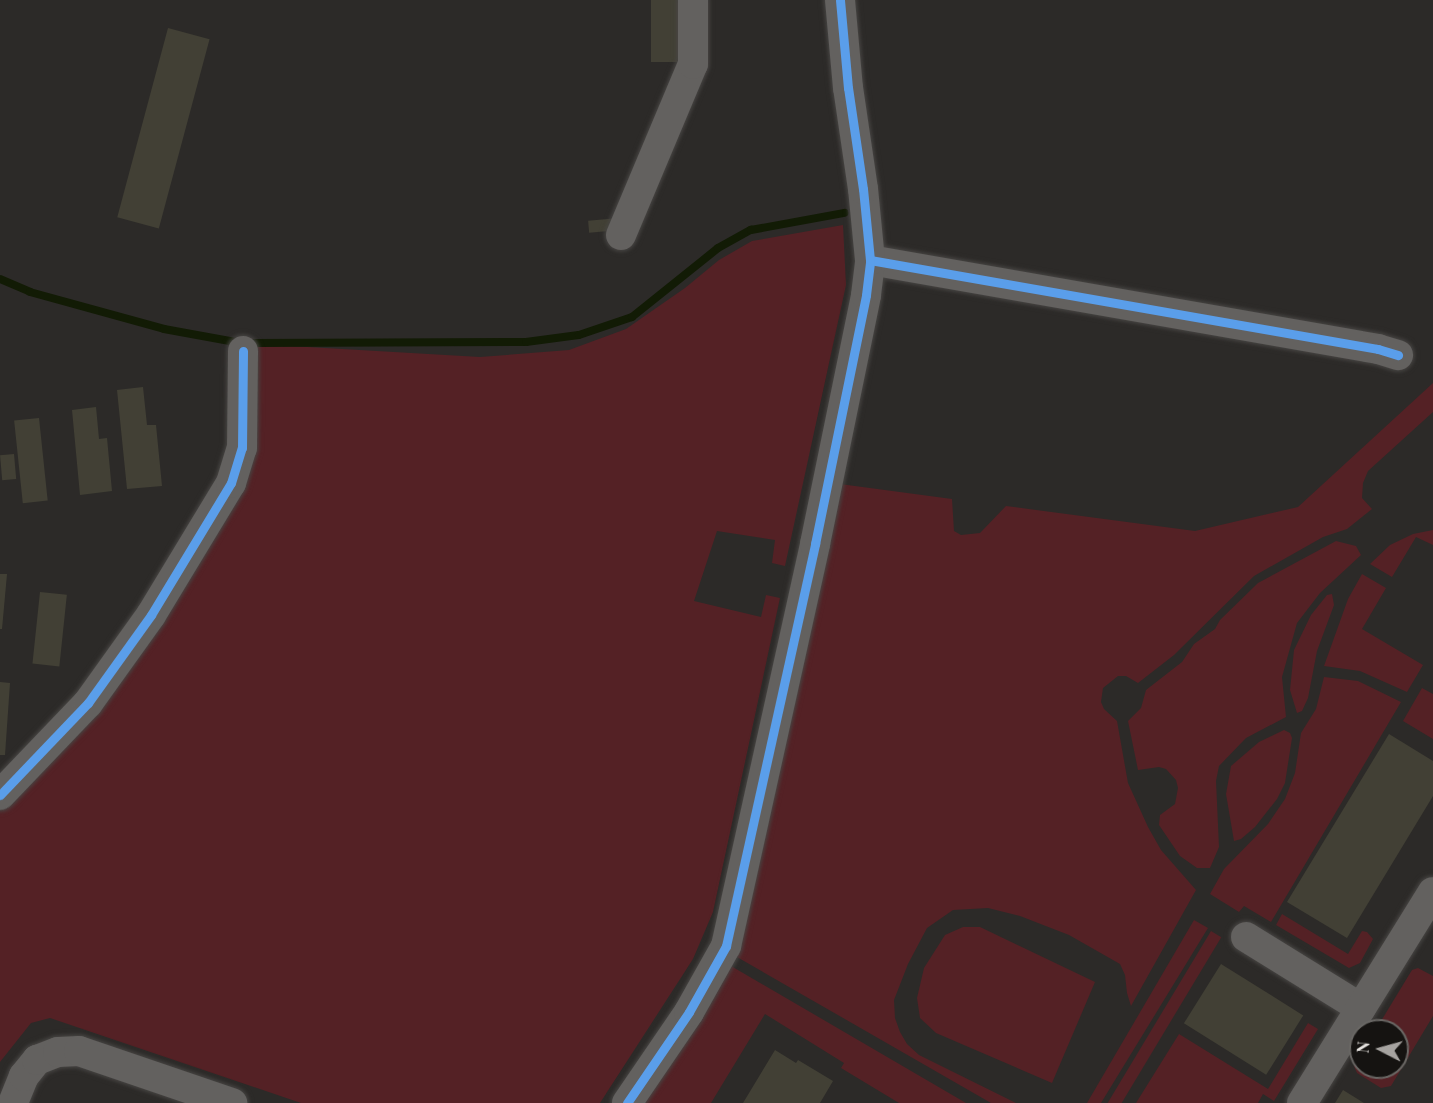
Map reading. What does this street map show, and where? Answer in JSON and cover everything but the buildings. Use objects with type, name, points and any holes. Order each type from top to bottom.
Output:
[{"type":"street","points":[[621,235],[693,64],[693,0]]},
{"type":"street","points":[[627,1103],[689,1011],[726,946],[815,544],[866,295],[870,260],[863,189],[848,88],[840,0]]},
{"type":"street","points":[[870,260],[1378,349],[1398,355]]},
{"type":"street","points":[[0,795],[88,703],[151,615],[231,483],[242,448],[243,351]]},
{"type":"street","points":[[1302,1103],[1433,892]]},
{"type":"street","points":[[1246,937],[1361,1008]]},
{"type":"street","points":[[0,1097],[11,1103],[24,1076],[38,1060],[58,1052],[79,1051],[232,1103]]},
{"type":"shaded area","points":[[843,225],[846,285],[785,566],[772,563],[775,540],[717,531],[694,601],[761,617],[766,595],[780,598],[713,912],[693,959],[600,1103],[301,1103],[50,1018],[31,1023],[0,1062],[0,809],[197,551],[256,344],[480,357],[569,350],[626,329],[685,288],[719,260],[752,241]]},
{"type":"shaded area","points":[[1433,383],[1433,412],[1368,471],[1363,483],[1362,498],[1372,509],[1347,529],[1323,537],[1254,576],[1174,655],[1138,683],[1126,676],[1118,676],[1103,688],[1101,702],[1104,709],[1117,721],[1128,783],[1148,827],[1161,850],[1196,890],[1131,1006],[1125,975],[1120,964],[1069,935],[1020,916],[988,908],[953,910],[927,928],[908,964],[894,1000],[895,1018],[900,1032],[907,1044],[919,1055],[1016,1103],[991,1103],[730,953],[840,484],[952,499],[954,531],[961,535],[980,533],[1006,506],[1195,531],[1298,507]]},
{"type":"shaded area","points":[[1433,530],[1433,545],[1416,537],[1392,577],[1370,564],[1390,545],[1413,534]]},
{"type":"shaded area","points":[[1336,541],[1356,546],[1361,555],[1320,593],[1297,623],[1282,677],[1286,717],[1246,738],[1219,766],[1216,781],[1219,847],[1210,868],[1197,868],[1180,856],[1159,825],[1160,815],[1175,804],[1178,788],[1176,780],[1166,769],[1159,767],[1138,770],[1128,721],[1141,708],[1146,690],[1182,662],[1194,644],[1215,629],[1220,620],[1258,583]]},
{"type":"shaded area","points":[[1362,574],[1386,588],[1362,629],[1423,665],[1407,692],[1360,671],[1324,666],[1348,599]]},
{"type":"shaded area","points":[[1332,594],[1334,605],[1317,651],[1308,698],[1302,711],[1297,713],[1290,690],[1294,650],[1311,615],[1327,595]]},
{"type":"shaded area","points":[[1324,677],[1358,681],[1401,702],[1271,922],[1244,906],[1239,912],[1210,894],[1224,869],[1268,824],[1285,799],[1295,773],[1301,733],[1316,709]]},
{"type":"shaded area","points":[[1422,688],[1433,694],[1433,739],[1403,721]]},
{"type":"shaded area","points":[[1284,730],[1290,733],[1292,738],[1285,783],[1277,799],[1255,827],[1241,839],[1234,841],[1226,794],[1231,766],[1259,742]]},
{"type":"shaded area","points":[[1282,914],[1348,954],[1362,931],[1367,932],[1373,939],[1360,963],[1349,968],[1276,925]]},
{"type":"shaded area","points":[[1194,920],[1208,928],[1101,1103],[1087,1103]]},
{"type":"shaded area","points":[[963,927],[980,927],[1095,982],[1052,1083],[936,1033],[920,1018],[917,998],[924,968],[945,935]]},
{"type":"shaded area","points":[[1211,931],[1221,937],[1122,1103],[1108,1103]]},
{"type":"shaded area","points":[[726,963],[966,1103],[899,1103],[841,1068],[844,1063],[765,1014],[711,1103],[635,1103]]},
{"type":"shaded area","points":[[1418,968],[1433,976],[1433,1016],[1409,1056],[1409,1019],[1382,1019],[1412,970]]},
{"type":"shaded area","points":[[1308,1023],[1318,1029],[1274,1101],[1263,1094],[1258,1103],[1136,1103],[1179,1034],[1268,1089]]},
{"type":"shaded area","points":[[1367,1079],[1395,1079],[1391,1086],[1381,1088]]},
{"type":"waterway","points":[[0,279],[30,292],[164,329],[241,343],[526,342],[579,335],[632,317],[718,248],[751,230],[844,213]]},
{"type":"cycle path","points":[[627,1103],[689,1012],[726,946],[815,544],[866,295],[870,260],[863,189],[848,88],[840,0]]},
{"type":"cycle path","points":[[870,260],[1378,349],[1398,355]]},
{"type":"cycle path","points":[[0,795],[88,703],[151,615],[231,483],[242,448],[243,351]]}]
